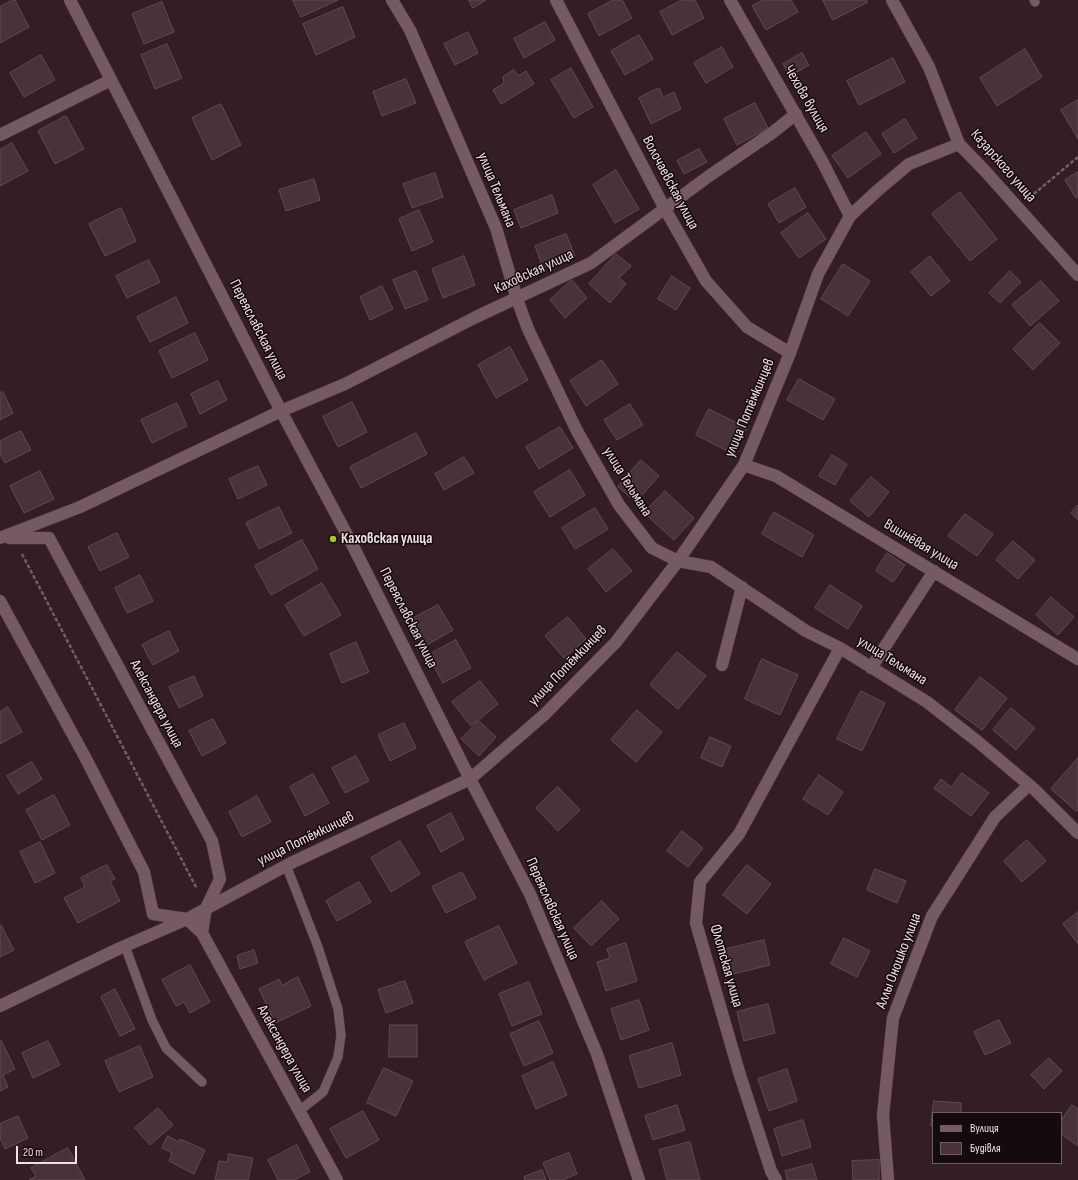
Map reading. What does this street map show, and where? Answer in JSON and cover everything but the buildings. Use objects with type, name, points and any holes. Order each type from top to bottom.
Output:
[{"type":"street","name":"Переяславская улица","points":[[70,0],[353,546],[470,779],[530,894],[597,1054],[639,1180]]},
{"type":"street","name":"улица Тельмана","points":[[392,0],[410,30],[496,228],[528,329],[577,431],[619,505],[652,548],[678,561],[711,567],[806,631],[840,648],[927,702],[977,740],[1034,789],[1078,833]]},
{"type":"street","name":"Волочаевская улица","points":[[556,0],[665,209],[706,281],[747,327],[790,353]]},
{"type":"street","name":"Чехова вулиця","points":[[730,0],[796,114],[850,216]]},
{"type":"street","name":"Казарского улица","points":[[892,0],[929,67],[959,144],[1078,275]]},
{"type":"street","points":[[0,135],[111,80]]},
{"type":"street","name":"Каховская улица","points":[[2,537],[80,506],[282,411],[345,384],[476,317],[591,263],[709,176],[772,133],[796,114]]},
{"type":"street","name":"улица Потёмкинцев","points":[[0,1006],[125,946],[187,919],[286,866],[470,779],[544,715],[616,642],[678,561],[744,465],[790,353],[818,274],[850,216],[909,164],[959,144]]},
{"type":"street","name":"Вишнёвая улица","points":[[744,465],[776,476],[1078,659]]},
{"type":"street","name":"Александера улица","points":[[2,537],[49,538],[212,841],[220,879],[206,908],[202,934]]},
{"type":"street","points":[[871,668],[934,571]]},
{"type":"street","points":[[722,665],[742,588]]},
{"type":"street","points":[[0,601],[85,757],[144,872],[153,914],[187,919]]},
{"type":"street","name":"Флотская улица","points":[[776,1180],[771,1171],[739,1072],[696,923],[700,882],[739,834],[840,648]]},
{"type":"street","name":"Аллы Оношко улица","points":[[888,1180],[883,1115],[893,1018],[932,916],[995,816],[1029,785]]},
{"type":"street","name":"Александера улица","points":[[187,919],[202,934],[337,1180]]},
{"type":"lane","points":[[286,866],[318,947],[338,1008],[341,1035],[338,1057],[323,1092],[299,1111]]},
{"type":"lane","points":[[125,946],[152,1020],[166,1048],[202,1082]]},
{"type":"path","points":[[1018,208],[1078,158]]},
{"type":"path","points":[[2,537],[20,550],[196,889]]},
{"type":"place","name":"Каховская улица","points":[[333,539]]}]
